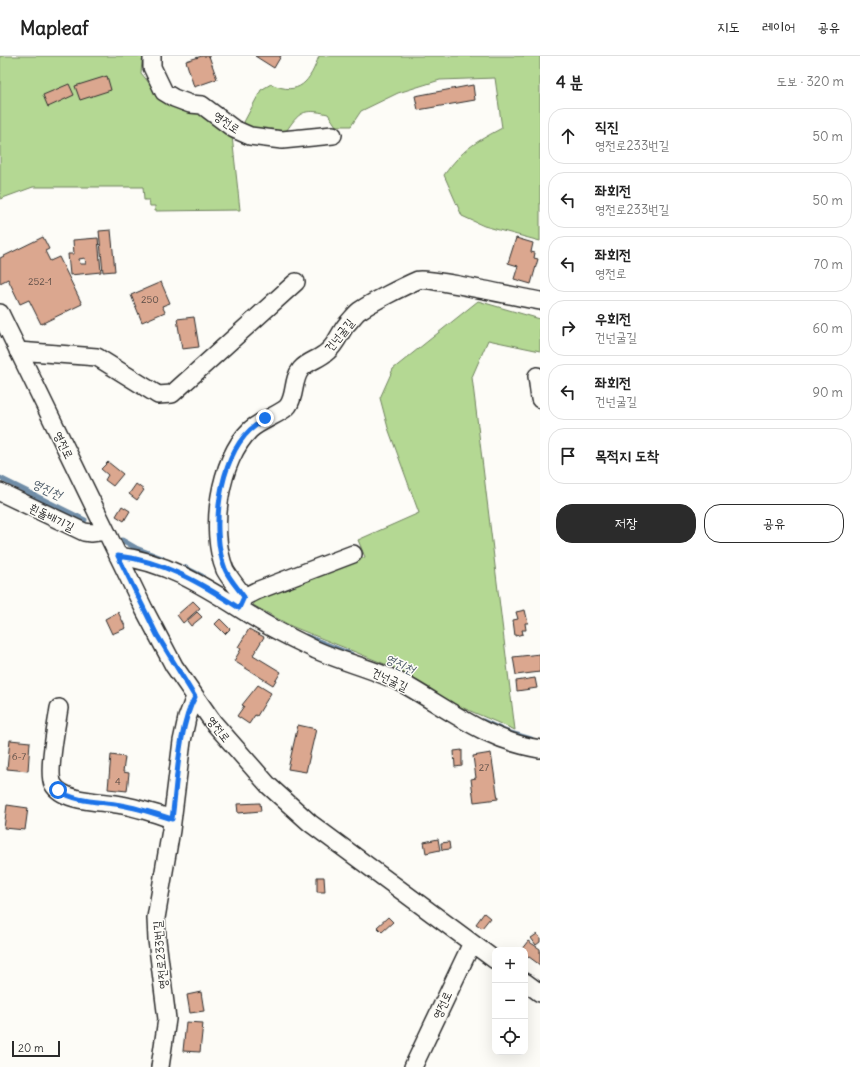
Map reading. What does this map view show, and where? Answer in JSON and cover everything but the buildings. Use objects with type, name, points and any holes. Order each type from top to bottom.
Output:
[{"type":"street","name":"영전로","points":[[152,56],[152,67],[164,92],[174,98],[190,104],[202,105],[234,129],[250,136],[282,140],[333,135]]},
{"type":"street","name":"건넌굴길","points":[[540,301],[420,280],[359,311],[345,326],[334,345],[327,353],[309,362],[300,370],[296,378],[291,402],[286,409],[265,418],[250,430],[238,446],[221,488],[218,532],[220,551],[226,570],[242,602],[256,619],[316,650],[386,676],[403,684],[455,716],[490,735],[527,747],[540,749]]},
{"type":"street","points":[[18,351],[97,357],[154,393],[165,396],[172,394],[296,282]]},
{"type":"street","name":"영전로","points":[[2,321],[157,635],[195,697],[248,764],[289,806],[492,958]]},
{"type":"street","points":[[537,376],[540,399]]},
{"type":"street","name":"흰돌배기길","points":[[0,492],[84,532],[91,533],[106,531]]},
{"type":"street","points":[[242,602],[274,584],[353,554]]},
{"type":"street","name":"건넌굴길","points":[[118,556],[147,561],[176,572],[242,602]]},
{"type":"street","name":"영전로233번길","points":[[160,1067],[167,1019],[157,940],[156,918],[184,733],[190,705],[195,697]]},
{"type":"street","points":[[59,708],[51,772],[53,784],[58,790],[65,795],[120,804],[172,819]]},
{"type":"street","name":"영전로","points":[[413,1067],[472,943]]},
{"type":"street","points":[[526,983],[540,993]]},
{"type":"green space","points":[[0,56],[144,56],[141,73],[162,99],[202,114],[210,122],[232,136],[240,210],[155,211],[155,206],[150,206],[149,200],[144,200],[143,187],[33,187],[0,199]]},
{"type":"green space","points":[[319,56],[540,56],[540,241],[484,226],[462,216],[444,175],[457,159],[470,147],[502,128],[495,78],[440,80],[398,93],[361,111],[351,126],[336,126],[328,114],[313,111],[302,113],[298,116],[285,133],[250,130],[244,122],[261,90],[271,84],[289,89],[297,87],[308,79]]},
{"type":"green space","points":[[478,301],[540,319],[540,351],[488,340],[472,377],[515,730],[454,704],[397,669],[291,626],[253,605],[258,597],[365,557],[358,540],[419,513],[388,428],[380,398],[393,369]]},
{"type":"waterway","name":"영진천","points":[[0,478],[85,520]]},
{"type":"waterway","name":"영진천","points":[[122,540],[136,548],[162,558]]},
{"type":"waterway","name":"영진천","points":[[184,567],[202,576]]},
{"type":"waterway","name":"영진천","points":[[306,636],[351,654]]},
{"type":"waterway","name":"영진천","points":[[483,721],[507,732],[531,739]]},
{"type":"route","points":[[58,790],[65,795],[95,802],[120,804],[142,809],[172,819],[186,718],[190,705],[195,697],[174,666],[157,635],[118,556],[134,558],[160,565],[199,583],[239,608],[244,597],[226,570],[220,551],[218,532],[221,488],[238,446],[250,430],[265,418]]}]
